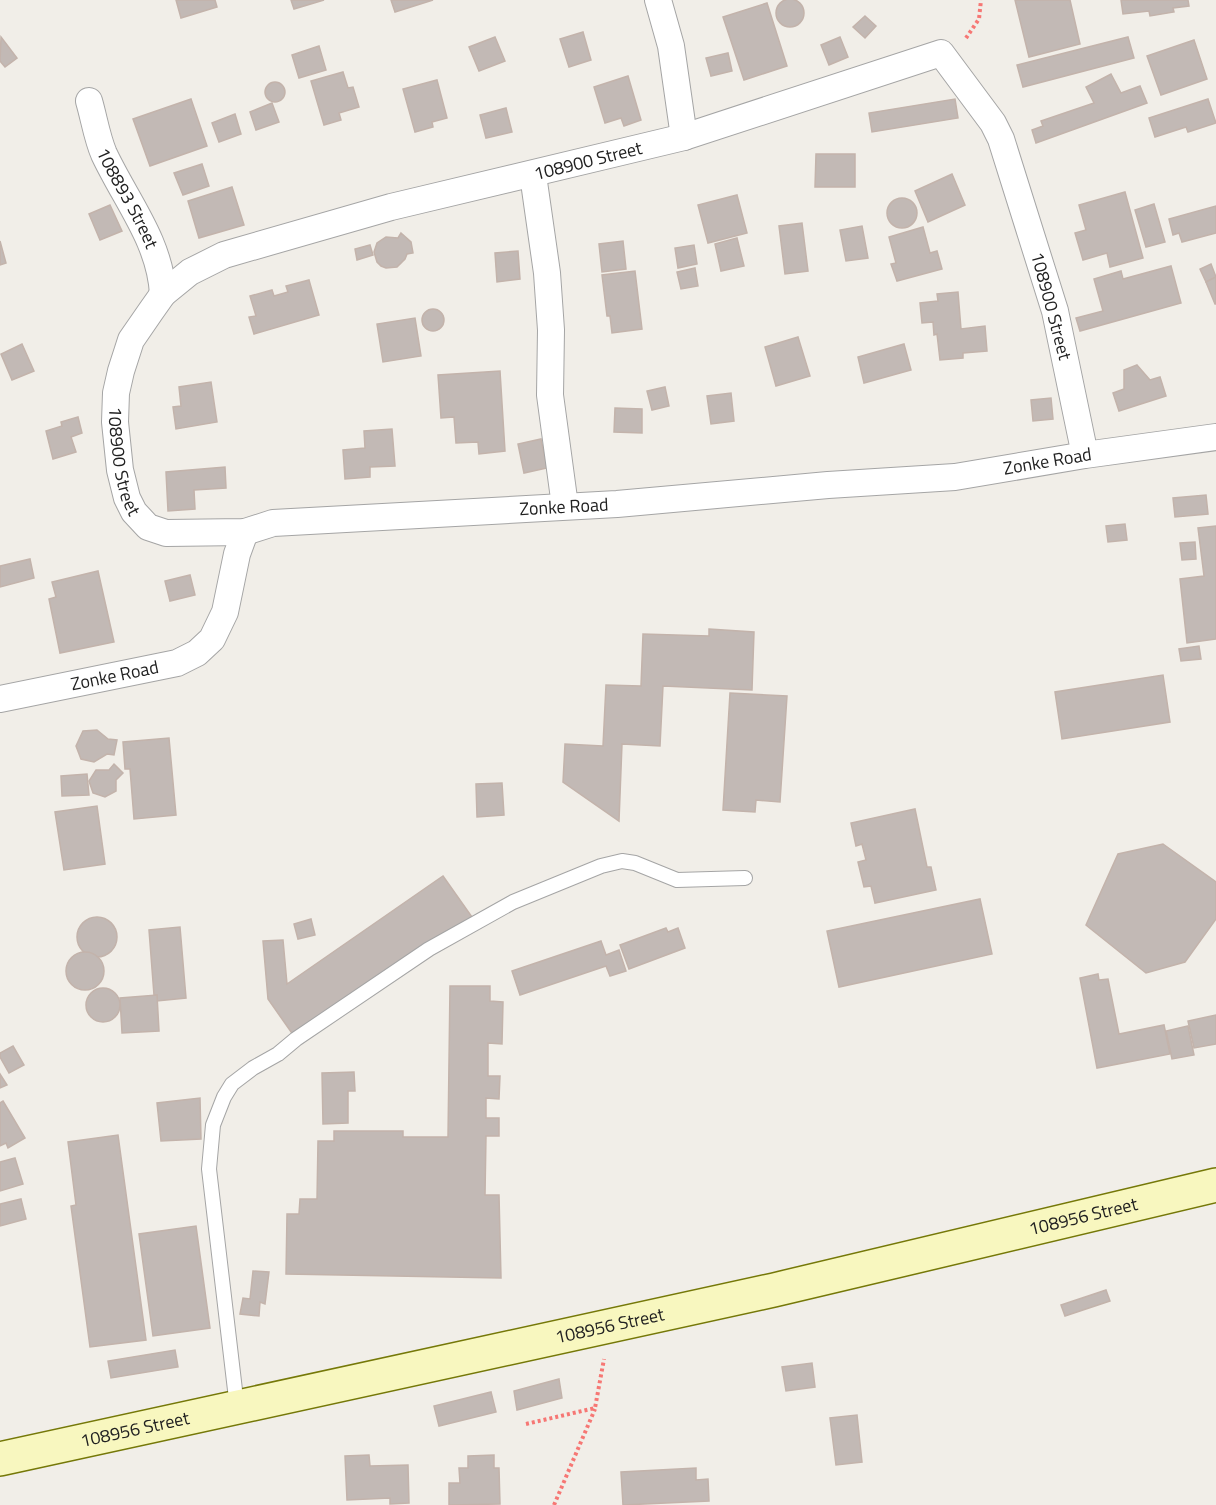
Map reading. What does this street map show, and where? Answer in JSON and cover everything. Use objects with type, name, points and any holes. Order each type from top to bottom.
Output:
[{"type":"street","points":[[658,0],[671,46],[684,137]]},
{"type":"street","name":"108900 Street","points":[[245,532],[166,533],[148,528],[134,513],[127,498],[120,470],[115,422],[116,393],[120,371],[131,340],[163,294],[190,272],[224,255],[391,207],[533,175],[684,137],[941,54],[993,123],[1001,139],[1055,311],[1085,455]]},
{"type":"street","name":"108893 Street","points":[[89,100],[103,152],[155,253],[162,274],[163,294]]},
{"type":"street","points":[[533,175],[547,273],[551,330],[550,395],[565,506]]},
{"type":"street","name":"Zonke Road","points":[[0,699],[177,663],[197,653],[212,639],[225,612],[237,555],[245,532],[273,523],[617,504],[828,484],[956,477],[1085,455],[1216,437]]},
{"type":"street","name":"108956 Street","points":[[0,1459],[785,1287],[1216,1185]]},
{"type":"lane","points":[[237,1407],[209,1169],[213,1125],[224,1096],[232,1084],[429,949],[513,902],[601,866],[622,861],[635,863],[677,880],[745,878]]},
{"type":"path","points":[[941,54],[958,49],[979,19],[981,0]]},
{"type":"path","points":[[554,1505],[595,1408],[610,1326]]},
{"type":"path","points":[[526,1424],[595,1408]]},
{"type":"building","points":[[790,-1],[800,3],[804,13],[800,23],[790,27],[780,23],[776,13],[780,3]]},
{"type":"building","points":[[176,0],[215,0],[217,7],[181,18]]},
{"type":"building","points":[[291,0],[324,0],[294,9]]},
{"type":"building","points":[[391,0],[433,0],[395,12]]},
{"type":"building","points":[[1015,0],[1070,0],[1080,44],[1029,57]]},
{"type":"building","points":[[1121,0],[1188,0],[1189,6],[1173,8],[1174,12],[1150,16],[1149,11],[1123,14]]},
{"type":"building","points":[[767,3],[787,66],[744,80],[723,17]]},
{"type":"building","points":[[865,16],[876,26],[865,38],[853,27]]},
{"type":"building","points":[[583,32],[591,60],[569,67],[560,39]]},
{"type":"building","points":[[1,37],[17,58],[5,67],[0,61]]},
{"type":"building","points":[[495,37],[505,61],[479,71],[469,47]]},
{"type":"building","points":[[840,37],[848,57],[829,65],[821,45]]},
{"type":"building","points":[[1128,37],[1134,58],[1023,87],[1017,65]]},
{"type":"building","points":[[1194,40],[1207,79],[1161,95],[1147,56]]},
{"type":"building","points":[[319,46],[326,70],[299,78],[292,55]]},
{"type":"building","points":[[728,53],[732,71],[711,76],[706,58]]},
{"type":"building","points":[[343,72],[348,88],[353,87],[359,107],[339,113],[341,120],[324,125],[311,81]]},
{"type":"building","points":[[1111,74],[1121,93],[1140,86],[1147,103],[1036,143],[1032,130],[1043,126],[1041,121],[1094,103],[1086,87]]},
{"type":"building","points":[[628,76],[641,120],[624,126],[621,118],[605,123],[594,87]]},
{"type":"building","points":[[437,80],[447,118],[432,122],[433,127],[415,132],[403,89]]},
{"type":"building","points":[[271,82],[279,82],[285,88],[285,96],[279,102],[271,102],[265,96],[265,88]]},
{"type":"building","points":[[191,99],[207,146],[150,166],[133,119]]},
{"type":"building","points":[[955,99],[958,118],[872,132],[869,113]]},
{"type":"building","points":[[1208,99],[1216,123],[1188,132],[1186,127],[1155,137],[1149,118]]},
{"type":"building","points":[[272,103],[279,122],[256,130],[250,112]]},
{"type":"building","points":[[506,108],[512,132],[486,138],[480,115]]},
{"type":"building","points":[[235,114],[241,134],[219,142],[212,123]]},
{"type":"building","points":[[816,154],[855,154],[855,187],[815,187]]},
{"type":"building","points":[[202,164],[209,186],[183,195],[174,173]]},
{"type":"building","points":[[952,174],[965,205],[928,222],[915,191]]},
{"type":"building","points":[[232,187],[244,225],[199,238],[188,201]]},
{"type":"building","points":[[1125,192],[1143,258],[1110,267],[1107,253],[1083,260],[1075,233],[1086,230],[1079,205]]},
{"type":"building","points":[[737,195],[747,233],[708,243],[698,205]]},
{"type":"building","points":[[902,198],[913,202],[917,213],[913,224],[902,228],[891,224],[887,213],[891,202]]},
{"type":"building","points":[[1154,204],[1165,242],[1146,247],[1135,210]]},
{"type":"building","points":[[110,205],[122,231],[100,240],[89,214]]},
{"type":"building","points":[[1216,206],[1216,233],[1182,242],[1179,233],[1173,235],[1169,219]]},
{"type":"building","points":[[802,223],[808,271],[785,274],[779,226]]},
{"type":"building","points":[[862,226],[868,258],[846,261],[840,230]]},
{"type":"building","points":[[923,227],[930,253],[937,251],[942,269],[897,281],[891,264],[896,263],[889,237]]},
{"type":"building","points":[[401,233],[411,242],[413,253],[407,254],[397,267],[381,266],[374,252],[377,243],[386,237],[398,238]]},
{"type":"building","points":[[737,238],[744,266],[721,271],[715,244]]},
{"type":"building","points":[[0,241],[6,263],[0,265]]},
{"type":"building","points":[[623,241],[626,269],[602,272],[599,244]]},
{"type":"building","points":[[370,245],[373,255],[357,260],[355,249]]},
{"type":"building","points":[[694,245],[697,264],[678,268],[675,248]]},
{"type":"building","points":[[518,251],[520,279],[497,282],[495,253]]},
{"type":"building","points":[[1211,264],[1216,277],[1206,282],[1200,269]]},
{"type":"building","points":[[1171,266],[1181,303],[1080,331],[1076,318],[1103,311],[1094,279],[1121,271],[1123,279]]},
{"type":"building","points":[[695,268],[698,286],[681,289],[677,272]]},
{"type":"building","points":[[635,271],[642,329],[612,333],[610,316],[607,316],[602,275]]},
{"type":"building","points":[[1216,277],[1216,304],[1215,304],[1206,282]]},
{"type":"building","points":[[309,280],[319,315],[254,334],[249,317],[256,316],[250,296],[272,290],[274,296],[288,292],[286,286]]},
{"type":"building","points":[[958,292],[961,329],[985,326],[987,351],[963,353],[963,358],[940,360],[933,322],[922,323],[920,303],[938,301],[937,294]]},
{"type":"building","points":[[433,309],[441,312],[444,320],[441,328],[433,331],[425,328],[422,320],[425,312]]},
{"type":"building","points":[[415,318],[421,356],[383,362],[377,324]]},
{"type":"building","points":[[798,337],[810,376],[776,386],[765,347]]},
{"type":"building","points":[[22,344],[34,371],[12,380],[1,354]]},
{"type":"building","points":[[904,344],[911,370],[864,383],[858,357]]},
{"type":"building","points":[[1137,365],[1150,380],[1160,377],[1166,396],[1119,411],[1113,393],[1124,389],[1124,370]]},
{"type":"building","points":[[500,371],[505,451],[479,454],[478,442],[456,443],[454,417],[441,418],[438,375]]},
{"type":"building","points":[[211,382],[217,422],[176,429],[173,407],[181,406],[179,387]]},
{"type":"building","points":[[665,387],[669,406],[652,410],[647,391]]},
{"type":"building","points":[[731,393],[734,421],[711,424],[707,396]]},
{"type":"building","points":[[1051,398],[1053,419],[1033,421],[1031,400]]},
{"type":"building","points":[[615,408],[642,409],[642,433],[614,432]]},
{"type":"building","points":[[78,417],[82,433],[71,437],[76,452],[53,459],[46,431],[62,426],[61,422]]},
{"type":"building","points":[[392,429],[395,466],[370,467],[370,477],[345,479],[343,450],[365,448],[364,431]]},
{"type":"building","points":[[541,439],[547,468],[524,473],[518,444]]},
{"type":"building","points":[[225,467],[226,488],[194,490],[195,509],[168,511],[166,472]]},
{"type":"building","points":[[1206,495],[1208,514],[1175,517],[1173,498]]},
{"type":"building","points":[[1125,524],[1127,540],[1108,542],[1106,526]]},
{"type":"building","points":[[1216,526],[1216,639],[1187,643],[1180,579],[1204,576],[1198,528]]},
{"type":"building","points":[[1195,542],[1196,559],[1182,560],[1180,543]]},
{"type":"building","points":[[30,559],[34,578],[0,587],[0,566]]},
{"type":"building","points":[[98,571],[114,642],[60,653],[49,599],[56,597],[52,582]]},
{"type":"building","points":[[190,575],[195,595],[170,601],[165,581]]},
{"type":"building","points":[[709,629],[754,632],[752,690],[663,686],[660,746],[622,744],[619,821],[563,782],[565,744],[603,746],[606,685],[641,686],[643,634],[709,636]]},
{"type":"building","points":[[1199,646],[1201,659],[1181,661],[1179,649]]},
{"type":"building","points":[[1163,675],[1170,722],[1062,739],[1055,692]]},
{"type":"building","points":[[730,693],[787,696],[780,802],[756,800],[755,812],[723,810]]},
{"type":"building","points":[[97,730],[108,739],[117,740],[114,755],[107,754],[94,762],[81,759],[76,746],[83,731]]},
{"type":"building","points":[[169,738],[176,815],[134,819],[130,769],[125,769],[123,742]]},
{"type":"building","points":[[114,764],[123,773],[116,780],[116,791],[105,797],[93,793],[89,781],[96,770],[109,770]]},
{"type":"building","points":[[87,774],[89,795],[62,796],[61,776]]},
{"type":"building","points":[[502,783],[504,815],[477,817],[476,784]]},
{"type":"building","points":[[97,806],[105,864],[64,870],[55,812]]},
{"type":"building","points":[[915,809],[927,867],[931,867],[936,890],[875,903],[871,886],[864,887],[858,862],[866,860],[862,844],[856,846],[851,823]]},
{"type":"building","points":[[1163,844],[1216,882],[1216,919],[1185,962],[1146,973],[1086,925],[1118,854]]},
{"type":"building","points":[[443,876],[472,917],[296,1039],[268,999],[263,941],[283,940],[287,984]]},
{"type":"building","points":[[980,899],[992,954],[839,987],[827,931]]},
{"type":"building","points":[[97,917],[111,923],[117,937],[111,951],[97,957],[83,951],[77,937],[83,923]]},
{"type":"building","points":[[311,919],[315,935],[298,939],[294,924]]},
{"type":"building","points":[[180,927],[186,998],[157,1001],[157,995],[154,995],[149,930]]},
{"type":"building","points":[[666,928],[668,932],[678,928],[685,948],[629,969],[620,945]]},
{"type":"building","points":[[601,941],[606,955],[619,950],[626,971],[610,976],[606,966],[520,995],[512,971]]},
{"type":"building","points":[[85,952],[99,957],[104,971],[99,985],[85,990],[71,985],[66,971],[71,957]]},
{"type":"building","points":[[1098,974],[1099,980],[1108,979],[1119,1034],[1164,1025],[1170,1054],[1097,1068],[1080,978]]},
{"type":"building","points":[[450,986],[490,986],[490,1001],[503,1002],[502,1044],[488,1043],[488,1076],[500,1076],[499,1099],[486,1098],[486,1118],[499,1118],[499,1136],[486,1136],[485,1195],[499,1195],[501,1278],[286,1274],[287,1214],[299,1214],[300,1199],[317,1199],[318,1141],[334,1141],[334,1131],[403,1131],[403,1137],[448,1137]]},
{"type":"building","points":[[103,988],[115,993],[120,1005],[115,1017],[103,1022],[91,1017],[86,1005],[91,993]]},
{"type":"building","points":[[157,995],[159,1031],[122,1033],[120,998]]},
{"type":"building","points":[[1216,1015],[1216,1044],[1194,1048],[1188,1021]]},
{"type":"building","points":[[1188,1026],[1194,1055],[1172,1059],[1166,1031]]},
{"type":"building","points":[[13,1046],[24,1065],[9,1073],[0,1053]]},
{"type":"building","points":[[354,1072],[355,1091],[348,1091],[348,1123],[323,1124],[322,1073]]},
{"type":"building","points":[[0,1074],[7,1085],[0,1088]]},
{"type":"building","points":[[200,1098],[201,1139],[161,1141],[157,1103]]},
{"type":"building","points":[[3,1101],[25,1138],[8,1148],[6,1143],[0,1146],[0,1103]]},
{"type":"building","points":[[118,1135],[146,1340],[90,1347],[71,1206],[76,1205],[68,1142]]},
{"type":"building","points":[[15,1158],[23,1184],[0,1191],[0,1162]]},
{"type":"building","points":[[21,1199],[26,1219],[0,1226],[0,1204]]},
{"type":"building","points":[[196,1226],[210,1328],[153,1336],[139,1234]]},
{"type":"building","points":[[253,1271],[269,1272],[265,1304],[260,1302],[259,1316],[240,1314],[243,1298],[250,1299]]},
{"type":"building","points":[[1106,1290],[1110,1301],[1065,1316],[1061,1305]]},
{"type":"building","points":[[175,1350],[178,1367],[111,1378],[108,1361]]},
{"type":"building","points":[[812,1363],[815,1387],[786,1391],[782,1367]]},
{"type":"building","points":[[559,1379],[562,1398],[517,1410],[514,1391]]},
{"type":"building","points":[[491,1392],[496,1412],[439,1426],[434,1406]]},
{"type":"building","points":[[857,1415],[862,1462],[836,1465],[830,1418]]},
{"type":"building","points":[[369,1455],[370,1466],[408,1465],[409,1503],[390,1504],[390,1498],[347,1500],[345,1456]]},
{"type":"building","points":[[494,1455],[494,1468],[499,1468],[500,1504],[449,1505],[449,1483],[460,1483],[459,1468],[468,1468],[468,1456]]},
{"type":"building","points":[[696,1468],[696,1480],[708,1479],[709,1501],[623,1505],[621,1472]]}]
